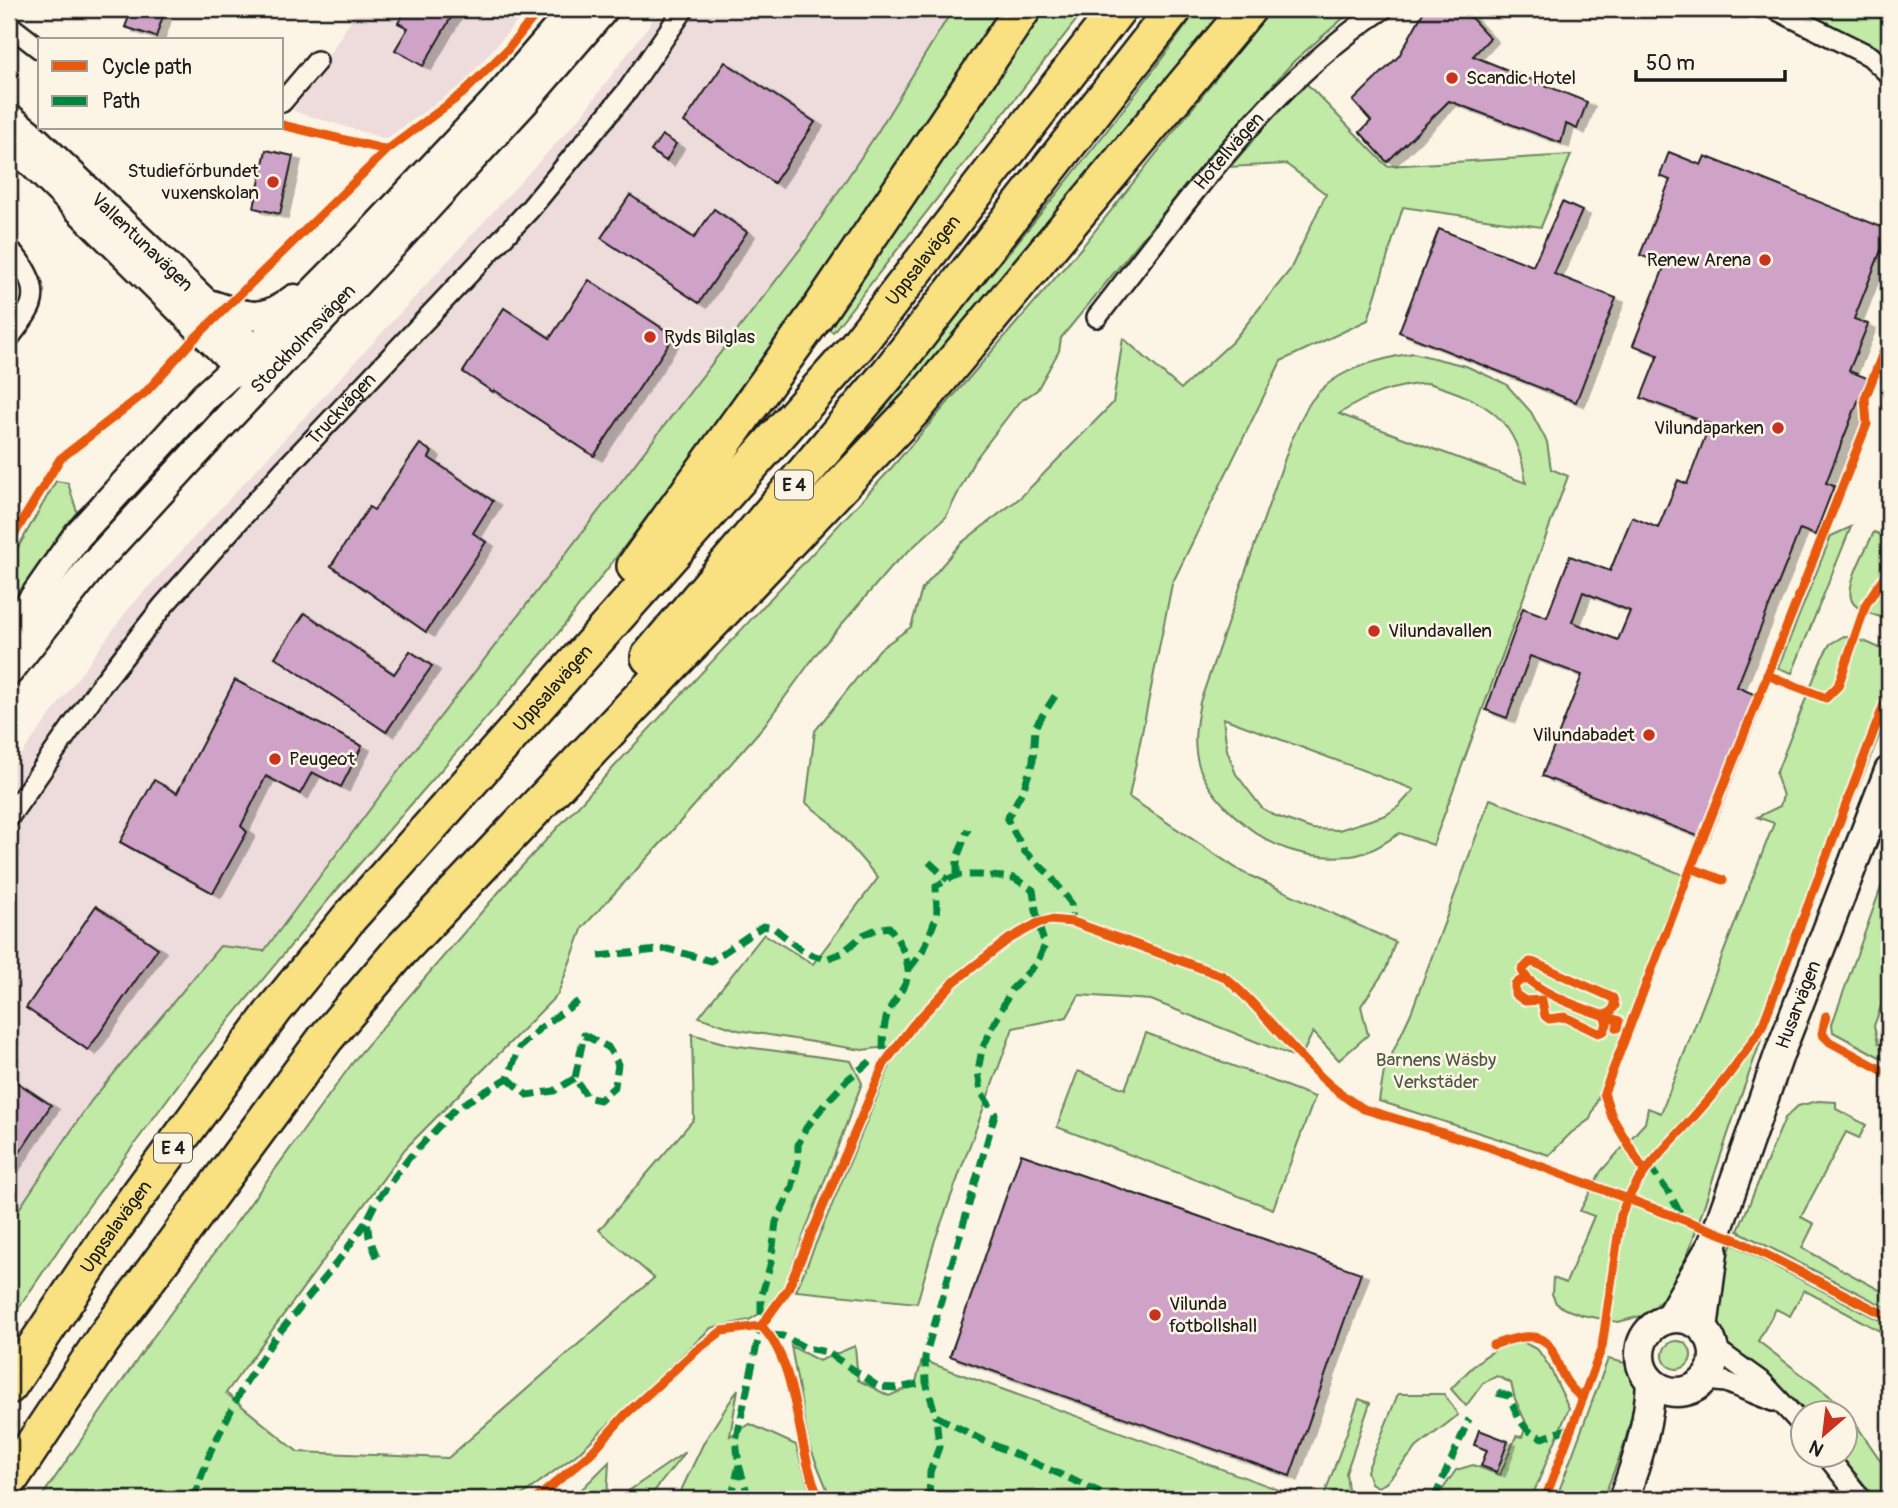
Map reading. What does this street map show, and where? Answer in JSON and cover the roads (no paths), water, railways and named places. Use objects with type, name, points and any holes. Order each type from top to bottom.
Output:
[{"type":"highway","points":[[349,918],[609,601],[818,312],[1023,9]]},
{"type":"highway","name":"Uppsalavägen","points":[[9,1386],[120,1220],[275,1009],[349,918],[856,347],[1118,9]]},
{"type":"highway","name":"E 4","points":[[9,1481],[102,1341],[325,1039],[888,374],[1174,9]]},
{"type":"highway","points":[[400,951],[917,406],[1248,9]]},
{"type":"street","name":"Stockholmsvägen","points":[[9,671],[93,565],[351,254],[495,101],[574,9]]},
{"type":"street","name":"Stockholmsvägen","points":[[9,634],[76,536],[205,396],[257,368],[397,240],[525,101],[604,9]]},
{"type":"street","name":"Truckvägen","points":[[9,817],[99,688],[163,606],[292,461],[529,210],[628,90],[684,9]]},
{"type":"street","name":"Hotellvägen","points":[[1097,317],[1223,157],[1310,65],[1348,32],[1383,9]]},
{"type":"street","points":[[1775,9],[1870,56],[1889,74]]},
{"type":"street","points":[[9,25],[38,47]]},
{"type":"street","points":[[284,100],[317,61]]},
{"type":"street","name":"Vallentunavägen","points":[[9,118],[206,303],[257,368]]},
{"type":"street","name":"Vallentunavägen","points":[[9,138],[257,368]]},
{"type":"street","points":[[9,250],[26,271],[33,295],[31,306],[9,338]]},
{"type":"street","name":"Stockholmsvägen","points":[[206,303],[234,313],[265,316],[277,312],[351,254]]},
{"type":"street","name":"Husarvägen","points":[[1651,1382],[1641,1366],[1641,1344],[1652,1327],[1669,1318],[1713,1243],[1780,1052],[1889,771]]},
{"type":"street","name":"Husarvägen","points":[[1637,1462],[1693,1386],[1713,1364],[1708,1338],[1713,1243]]},
{"type":"street","points":[[1669,1318],[1693,1321],[1708,1338],[1763,1383],[1790,1413]]},
{"type":"street","points":[[1623,1499],[1637,1462],[1651,1382],[1665,1390],[1726,1382],[1781,1404]]},
{"type":"street","points":[[1839,1470],[1861,1499]]},
{"type":"place","name":"Scandic Hotel","points":[[1452,78]]},
{"type":"place","name":"Studieförbundet vuxenskolan","points":[[273,182]]},
{"type":"place","name":"Renew Arena","points":[[1765,260]]},
{"type":"place","name":"Ryds Bilglas","points":[[650,337]]},
{"type":"place","name":"Vilundaparken","points":[[1778,428]]},
{"type":"place","name":"Vilundavallen","points":[[1374,631]]},
{"type":"place","name":"Vilundabadet","points":[[1649,735]]},
{"type":"place","name":"Peugeot","points":[[275,759]]},
{"type":"place","name":"Vilunda fotbollshall","points":[[1155,1315]]},
{"type":"park label","name":"Barnens Wäsby Verkstäder","points":[[1436,1071]]}]
